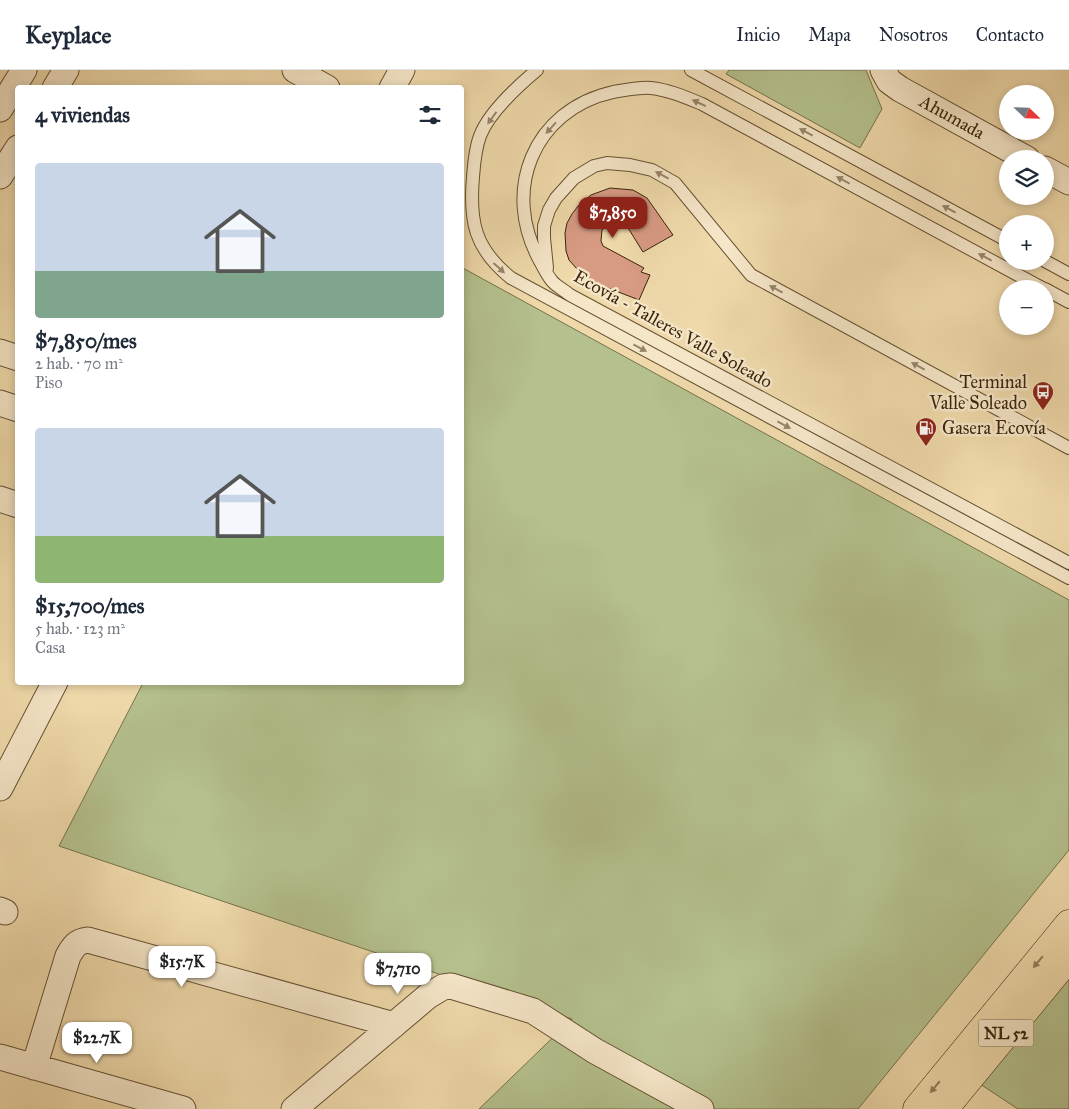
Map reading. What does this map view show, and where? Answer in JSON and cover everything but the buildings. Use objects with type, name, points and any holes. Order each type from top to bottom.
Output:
[{"type":"main road","points":[[917,1109],[1069,924]]},
{"type":"main road","name":"NL 52","points":[[944,1109],[962,1098],[1069,956]]},
{"type":"street","points":[[0,109],[24,70]]},
{"type":"street","points":[[57,85],[66,70]]},
{"type":"street","points":[[295,70],[322,85]]},
{"type":"street","points":[[394,85],[402,70]]},
{"type":"street","name":"Ahumada","points":[[883,70],[889,81],[900,89],[1011,150]]},
{"type":"street","points":[[0,174],[15,152]]},
{"type":"street","points":[[1054,174],[1069,182]]},
{"type":"street","points":[[0,352],[15,357]]},
{"type":"street","points":[[0,403],[15,408]]},
{"type":"street","points":[[0,499],[15,505]]},
{"type":"street","points":[[0,788],[53,685]]},
{"type":"street","points":[[34,1067],[68,956],[80,941],[88,940],[394,1025]]},
{"type":"street","points":[[294,1109],[428,996],[443,987],[451,986],[533,1011],[595,1051],[701,1109]]},
{"type":"street","points":[[0,1057],[183,1109]]},
{"type":"lane","points":[[537,70],[518,86],[502,104],[480,135],[473,175],[472,214],[480,242],[495,266],[511,278],[1069,578]]},
{"type":"lane","points":[[691,70],[999,236]]},
{"type":"lane","name":"Ecovía - Talleres Valle Soleado","points":[[1027,280],[702,104],[666,90],[649,88],[630,89],[591,98],[573,108],[553,124],[539,142],[524,184],[525,224],[531,245],[552,282],[570,294],[1069,563]]},
{"type":"lane","points":[[554,301],[545,259],[544,226],[549,210],[564,187],[574,178],[594,166],[617,164],[646,168],[663,175],[675,183],[751,275],[1069,448]]},
{"type":"lane","points":[[1054,266],[1069,274]]},
{"type":"lane","name":"Ecovía - Talleres Valle Soleado","points":[[1054,294],[1069,302]]},
{"type":"green space","points":[[729,70],[866,70],[882,109],[860,148],[726,74]]},
{"type":"green space","points":[[464,269],[1069,600],[1069,850],[858,1109],[479,1109],[572,1019],[59,846],[142,685],[464,685]]},
{"type":"green space","points":[[1069,978],[1069,1109],[1018,1109],[980,1084]]},
{"type":"place","name":"Terminal Valle Soleado","points":[[1043,411]]},
{"type":"place","name":"Gasera Ecovía","points":[[926,447]]}]
